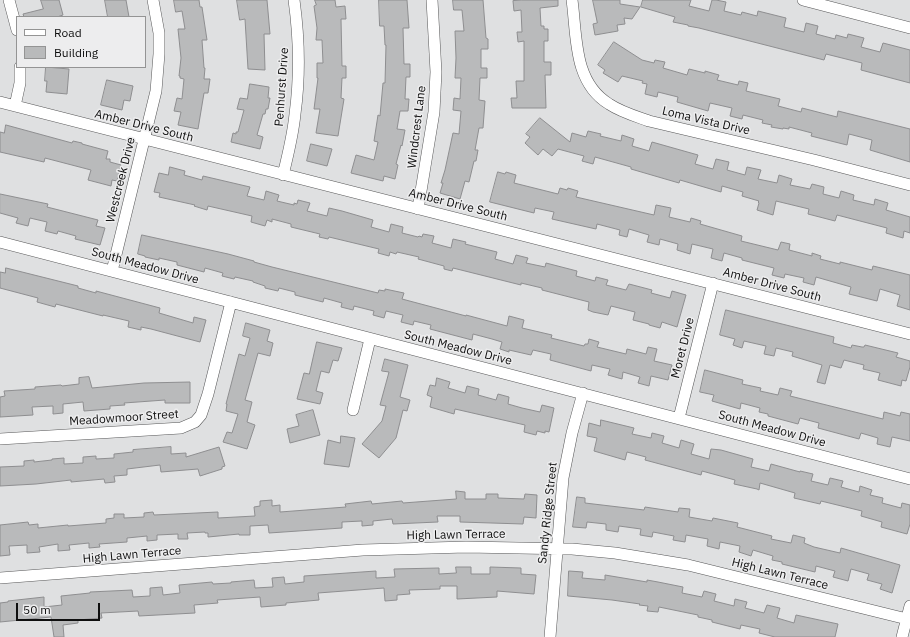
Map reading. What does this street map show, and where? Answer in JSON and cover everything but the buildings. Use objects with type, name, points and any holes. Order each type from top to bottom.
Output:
[{"type":"street","points":[[9,0],[16,26]]},
{"type":"street","name":"Westcreek Drive","points":[[112,271],[156,91],[159,33],[153,0]]},
{"type":"street","name":"Penhurst Drive","points":[[283,175],[291,140],[295,113],[298,25],[294,0]]},
{"type":"street","name":"Windcrest Lane","points":[[418,209],[434,112],[436,72],[432,0]]},
{"type":"street","name":"Loma Vista Drive","points":[[572,0],[576,43],[581,70],[587,82],[599,96],[609,104],[624,112],[649,120],[910,185]]},
{"type":"street","points":[[803,0],[910,28]]},
{"type":"street","points":[[15,106],[20,83],[20,68]]},
{"type":"street","name":"Amber Drive South","points":[[0,102],[910,334]]},
{"type":"street","name":"South Meadow Drive","points":[[0,242],[910,479]]},
{"type":"street","name":"Moret Drive","points":[[679,418],[713,283]]},
{"type":"street","name":"Meadowmoor Street","points":[[0,440],[181,428],[195,422],[201,416],[208,394],[231,302]]},
{"type":"street","points":[[353,410],[370,339]]},
{"type":"street","name":"Sandy Ridge Street","points":[[550,637],[556,548],[563,478],[572,433],[583,393]]},
{"type":"street","name":"High Lawn Terrace","points":[[0,578],[364,550],[466,547],[556,548],[615,553],[688,565],[907,619]]},
{"type":"street","points":[[902,637],[910,606]]}]
